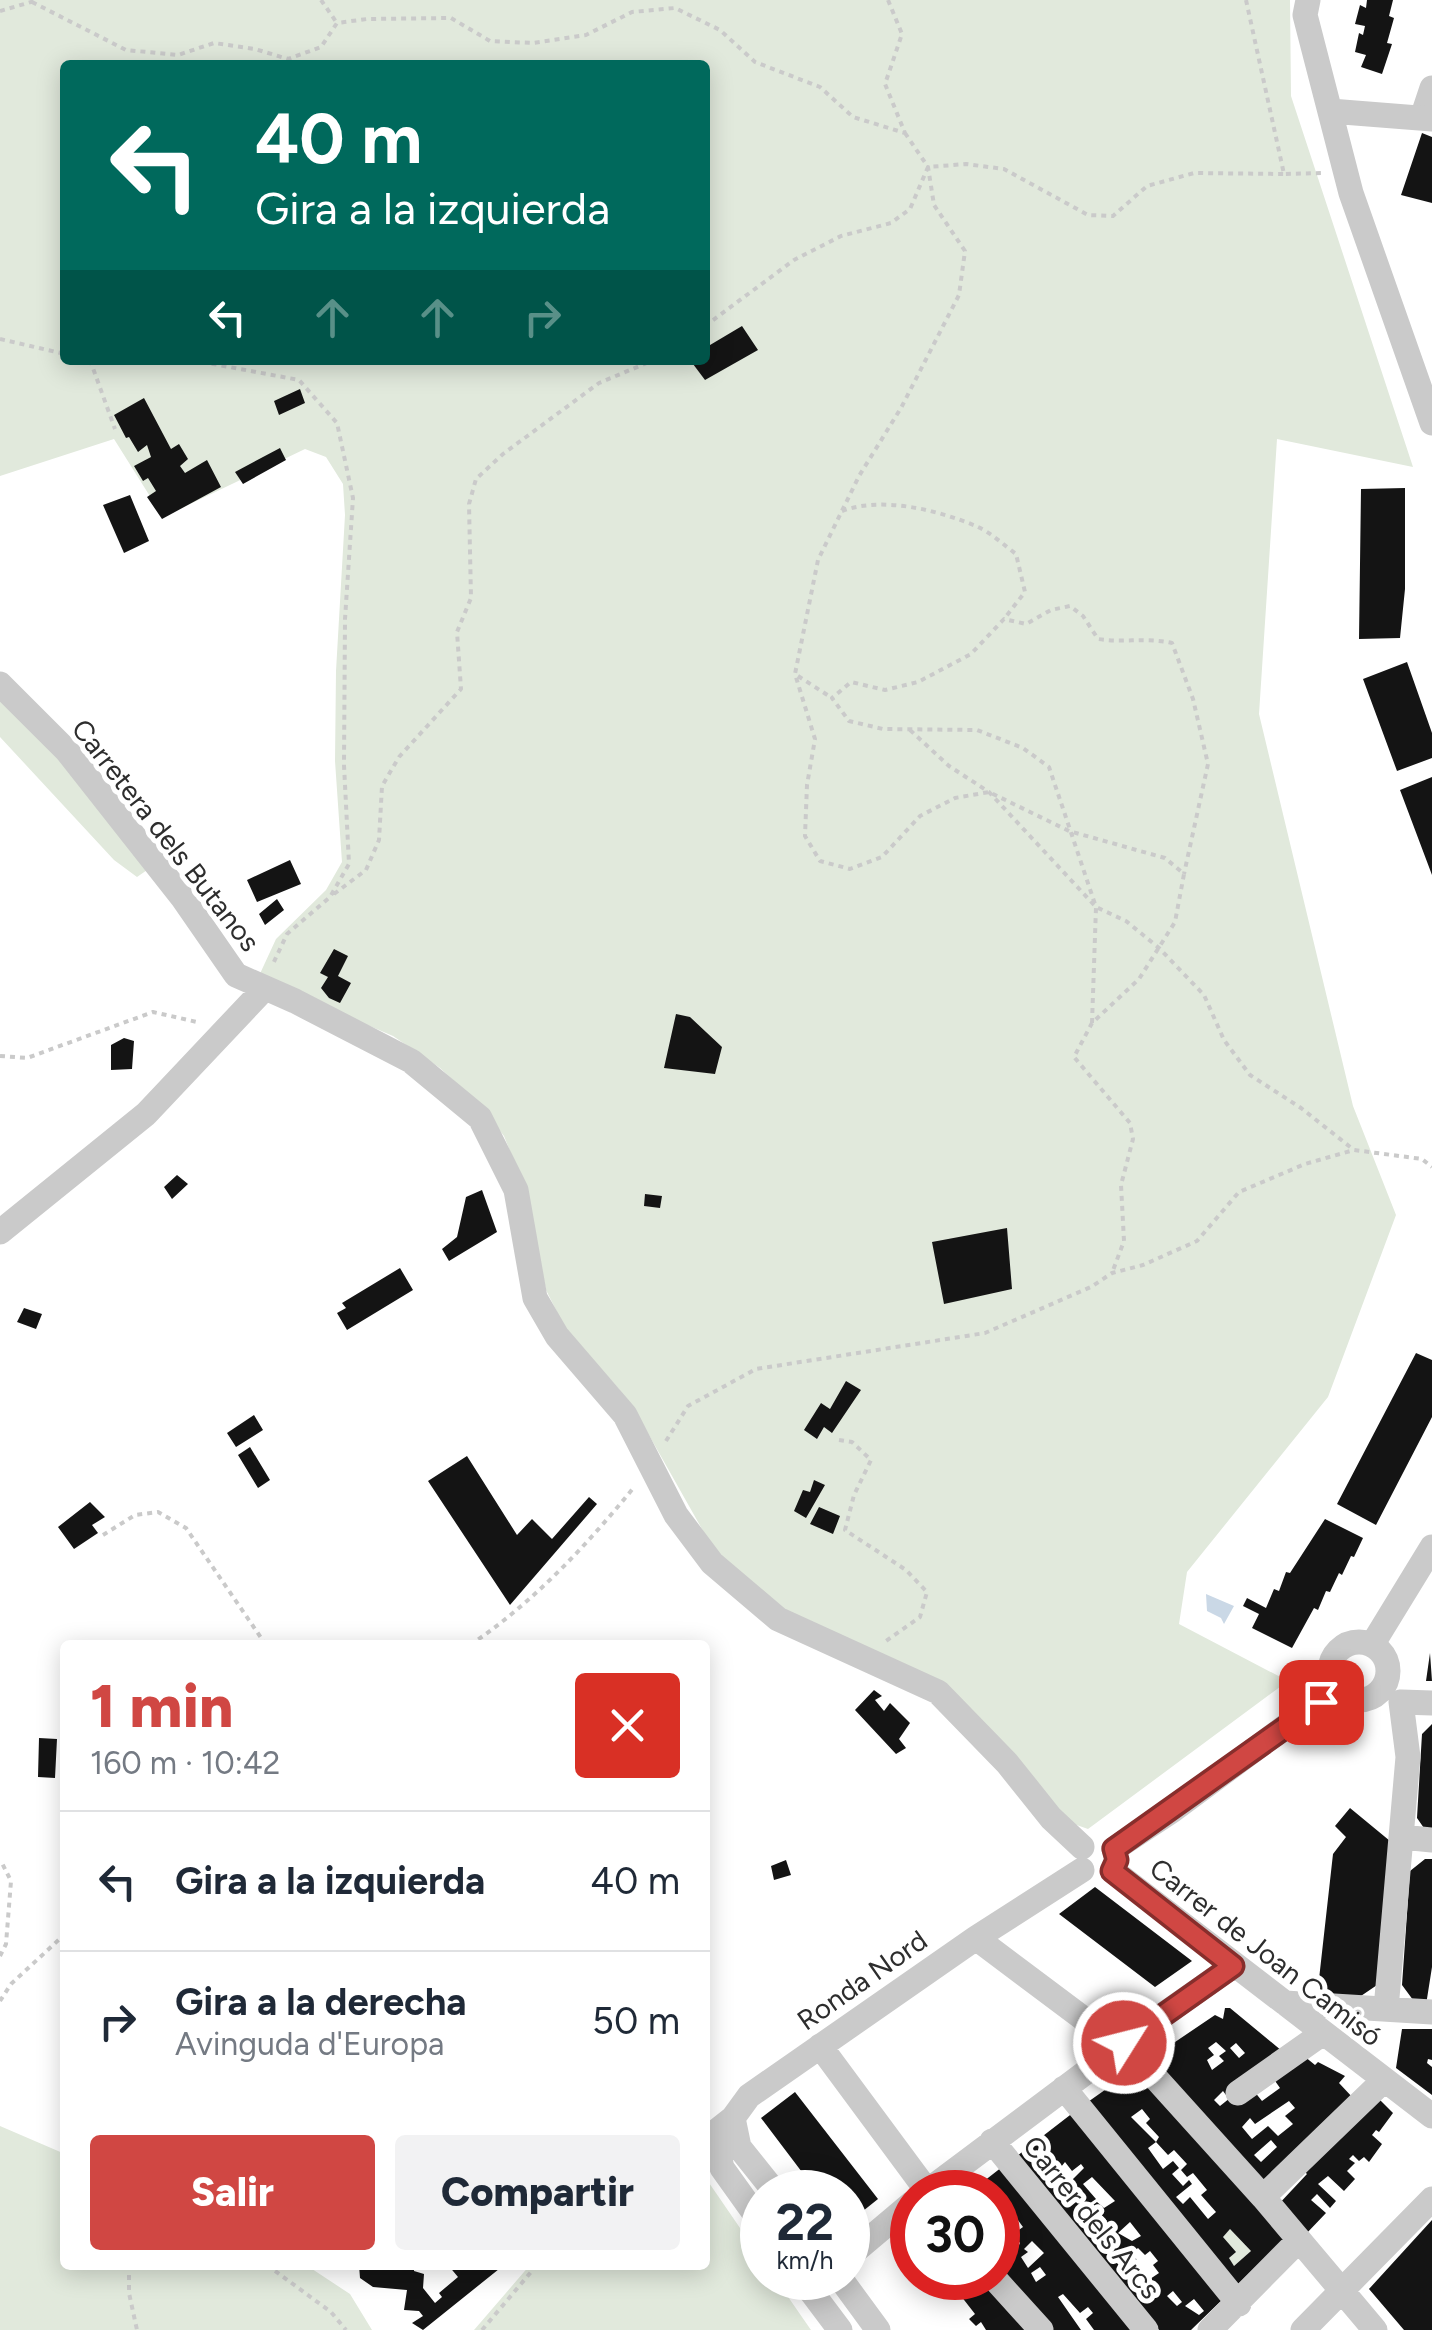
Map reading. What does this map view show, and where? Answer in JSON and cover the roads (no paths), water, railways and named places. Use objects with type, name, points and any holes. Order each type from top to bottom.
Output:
[{"type":"street","points":[[1308,0],[1306,15],[1345,171],[1432,422]]},
{"type":"street","points":[[1330,111],[1428,117],[1432,88]]},
{"type":"street","name":"Carretera dels Butanos","points":[[0,684],[67,751],[182,897],[236,975],[410,1061],[480,1118],[516,1190],[535,1298],[557,1336],[626,1414],[676,1515],[712,1563],[778,1619],[938,1692],[1007,1762],[1082,1858]]},
{"type":"street","points":[[0,1232],[146,1114],[265,988]]},
{"type":"street","points":[[1372,1645],[1432,1547]]},
{"type":"street","points":[[1386,2009],[1408,1758],[1392,1694],[1388,1667],[1383,1656],[1372,1645],[1352,1643],[1336,1653],[1330,1670],[1336,1689],[1346,1697],[1357,1700],[1392,1694],[1432,1704]]},
{"type":"street","points":[[1082,1858],[1098,1839],[1113,1860],[1156,1822],[1336,1689]]},
{"type":"street","points":[[1402,1837],[1432,1840]]},
{"type":"street","name":"Ronda Nord","points":[[723,2125],[749,2096],[1034,1900],[1082,1858]]},
{"type":"street","name":"Carrer de Joan Camisó","points":[[1113,1860],[1233,1966],[1432,2116]]},
{"type":"street","points":[[976,1938],[1122,2045],[1263,2197],[1375,2330]]},
{"type":"street","points":[[956,2170],[1233,1966]]},
{"type":"street","points":[[1286,2003],[1432,2012]]},
{"type":"street","points":[[1238,2093],[1323,2033]]},
{"type":"street","points":[[820,2046],[911,2170]]},
{"type":"street","points":[[1263,2197],[1383,2080]]},
{"type":"street","points":[[1064,2088],[1239,2304]]},
{"type":"street","points":[[723,2125],[757,2170]]},
{"type":"street","points":[[723,2125],[722,2168],[740,2193]]},
{"type":"street","name":"Carrer dels Arcs","points":[[992,2142],[1146,2330]]},
{"type":"street","points":[[1303,2330],[1432,2199]]},
{"type":"street","points":[[870,2238],[890,2222]]},
{"type":"street","points":[[1210,2330],[1299,2240]]},
{"type":"street","points":[[818,2300],[840,2330]]},
{"type":"street","points":[[856,2300],[878,2330]]},
{"type":"street","points":[[1014,2300],[1041,2330]]},
{"type":"water","points":[[1206,1594],[1234,1606],[1224,1624],[1207,1611]]}]
